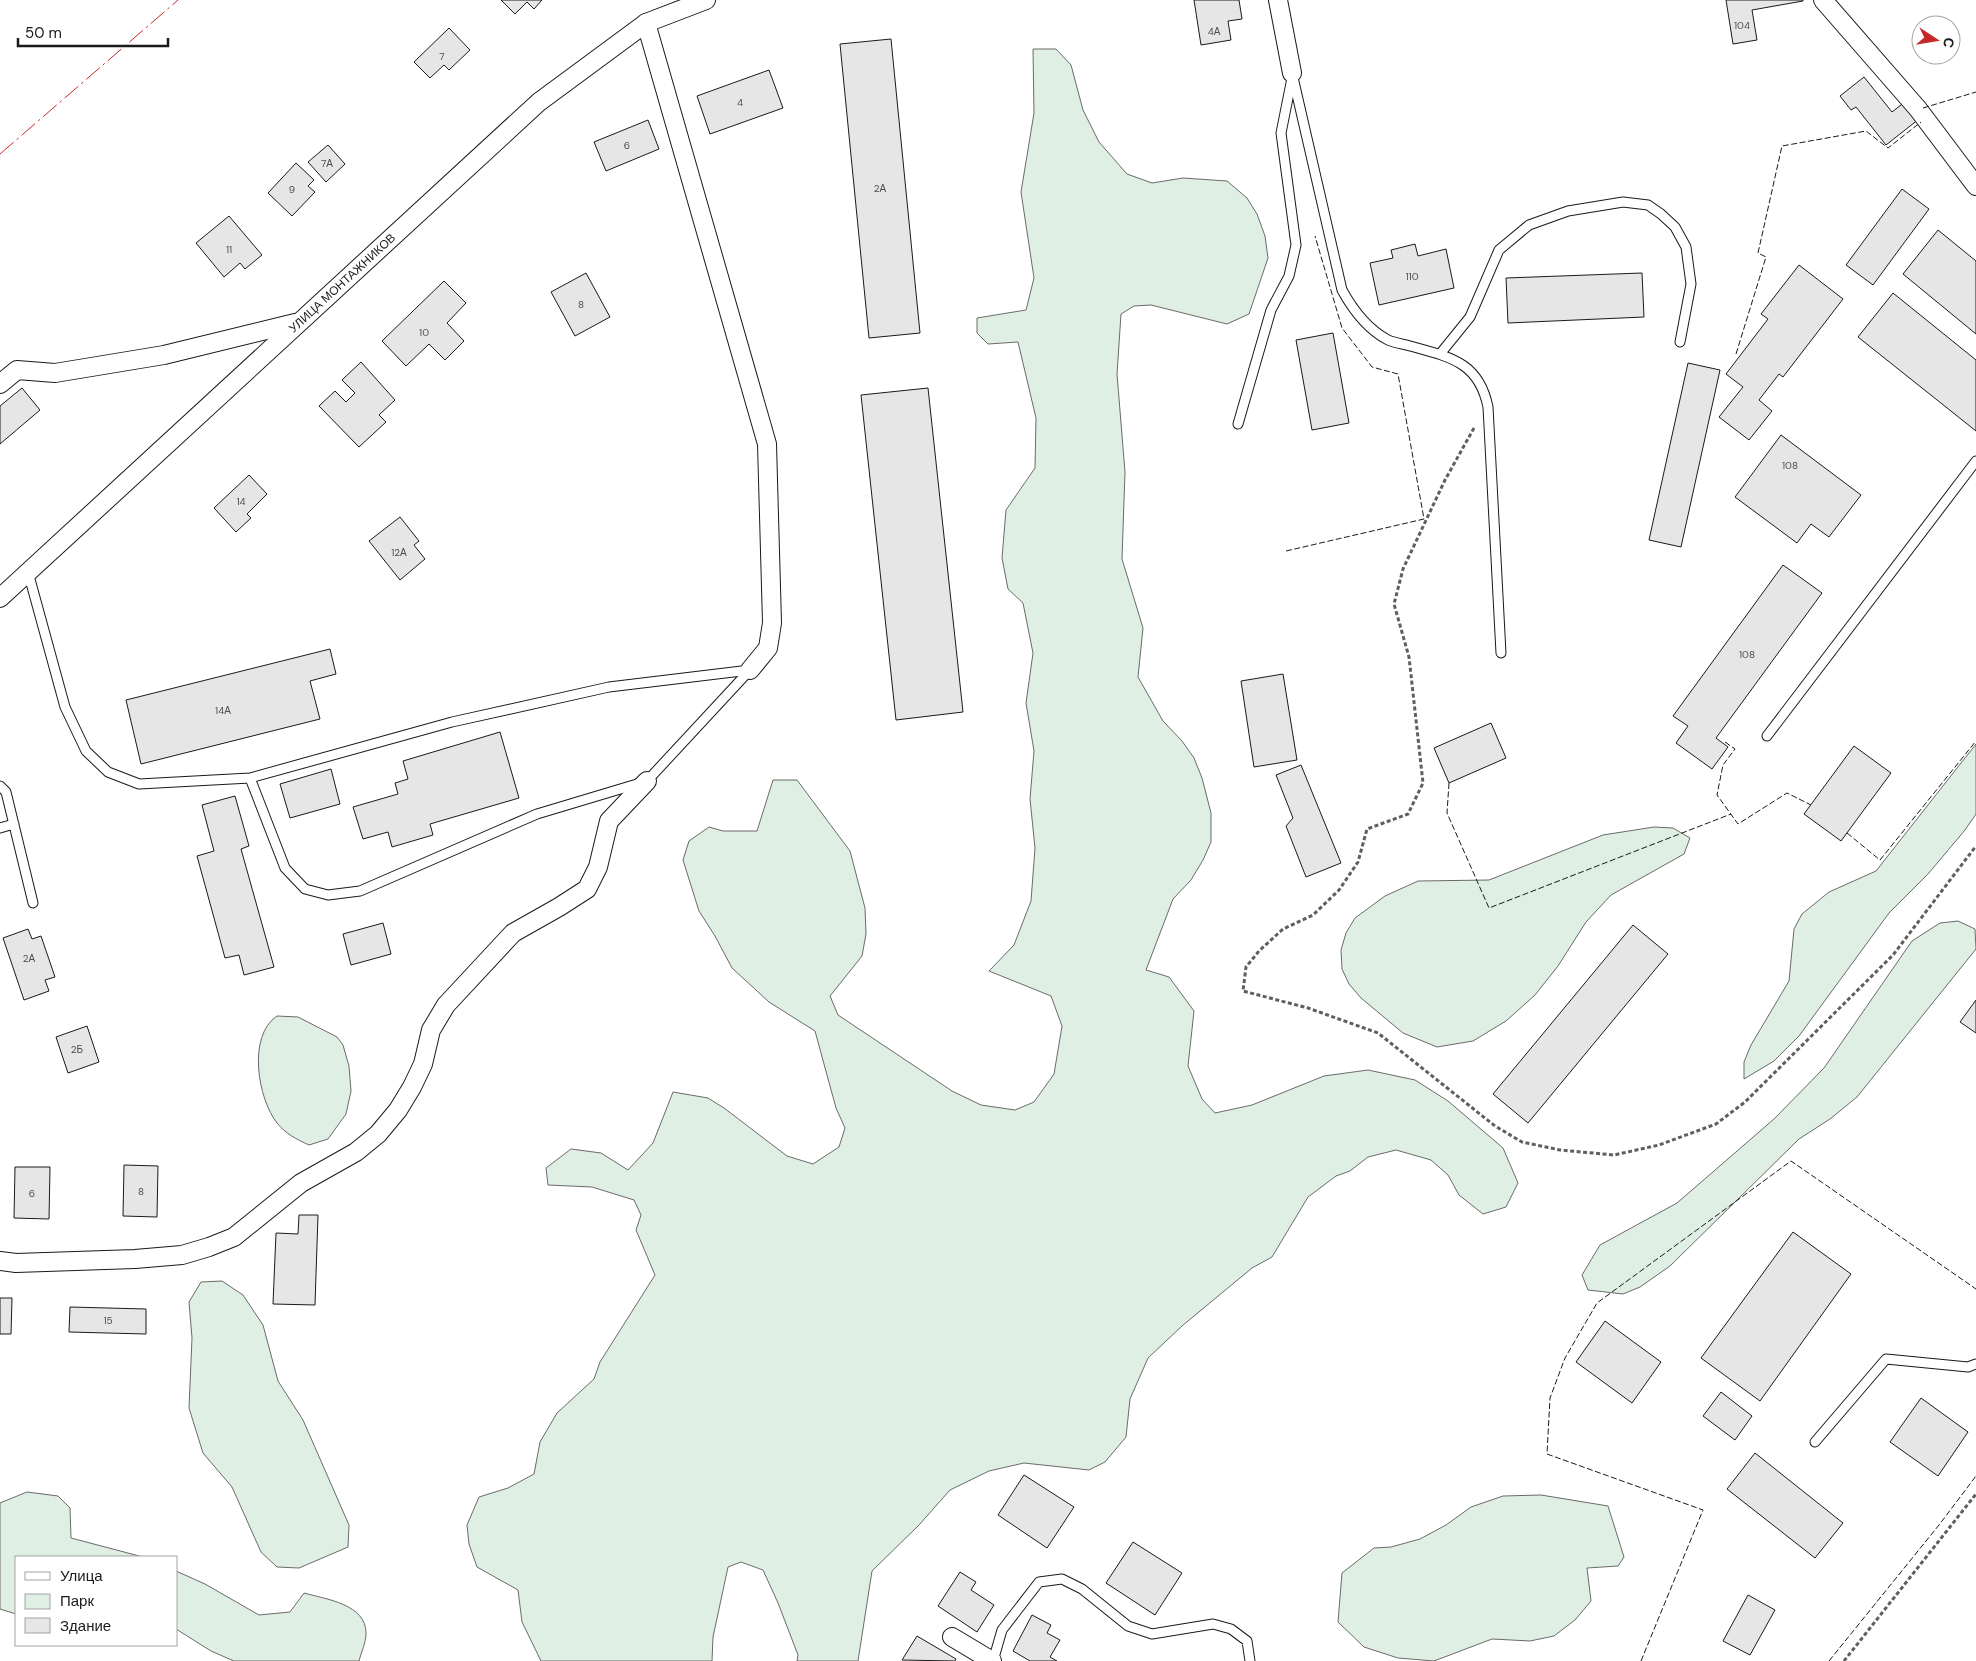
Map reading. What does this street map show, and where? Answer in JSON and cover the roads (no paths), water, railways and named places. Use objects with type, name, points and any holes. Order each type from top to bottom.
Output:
[{"type":"street","name":"УЛИЦА МОНТАЖНИКОВ","points":[[0,598],[538,102],[646,23],[706,0]]},
{"type":"street","points":[[1278,0],[1292,73]]},
{"type":"street","points":[[1823,0],[1918,109],[1976,186]]},
{"type":"street","points":[[646,23],[767,444],[772,623],[768,648],[750,670]]},
{"type":"street","points":[[0,384],[17,370],[55,373],[164,355],[298,322]]},
{"type":"street","points":[[0,1261],[16,1263],[135,1259],[182,1255],[210,1247],[234,1237],[301,1183],[356,1152],[378,1134],[398,1110],[412,1087],[422,1064],[431,1030],[446,1005],[513,933],[587,889],[598,868],[609,821],[647,781]]},
{"type":"street","points":[[952,1637],[992,1661]]},
{"type":"lane","points":[[1292,73],[1342,290],[1352,309],[1368,326],[1389,340],[1440,354],[1461,363],[1476,376],[1485,391],[1488,407],[1501,653]]},
{"type":"lane","points":[[1238,424],[1271,310],[1290,276],[1296,245],[1281,133],[1292,73]]},
{"type":"lane","points":[[1440,354],[1470,317],[1499,250],[1529,225],[1568,211],[1623,202],[1648,205],[1661,214],[1675,227],[1686,247],[1691,284],[1680,342]]},
{"type":"lane","points":[[1767,736],[1976,461]]},
{"type":"lane","points":[[28,572],[65,707],[86,751],[108,772],[139,784],[250,778],[452,722],[609,687],[750,670]]},
{"type":"lane","points":[[250,778],[285,868],[304,889],[328,895],[360,891],[537,814],[647,781],[750,670]]},
{"type":"lane","points":[[0,786],[6,792],[33,903]]},
{"type":"lane","points":[[0,828],[14,824]]},
{"type":"lane","points":[[1815,1442],[1886,1359],[1968,1367],[1976,1364]]},
{"type":"lane","points":[[992,1661],[1002,1630],[1039,1582],[1062,1579],[1082,1589],[1128,1626],[1152,1634],[1213,1624],[1231,1629],[1247,1641],[1250,1661]]}]
